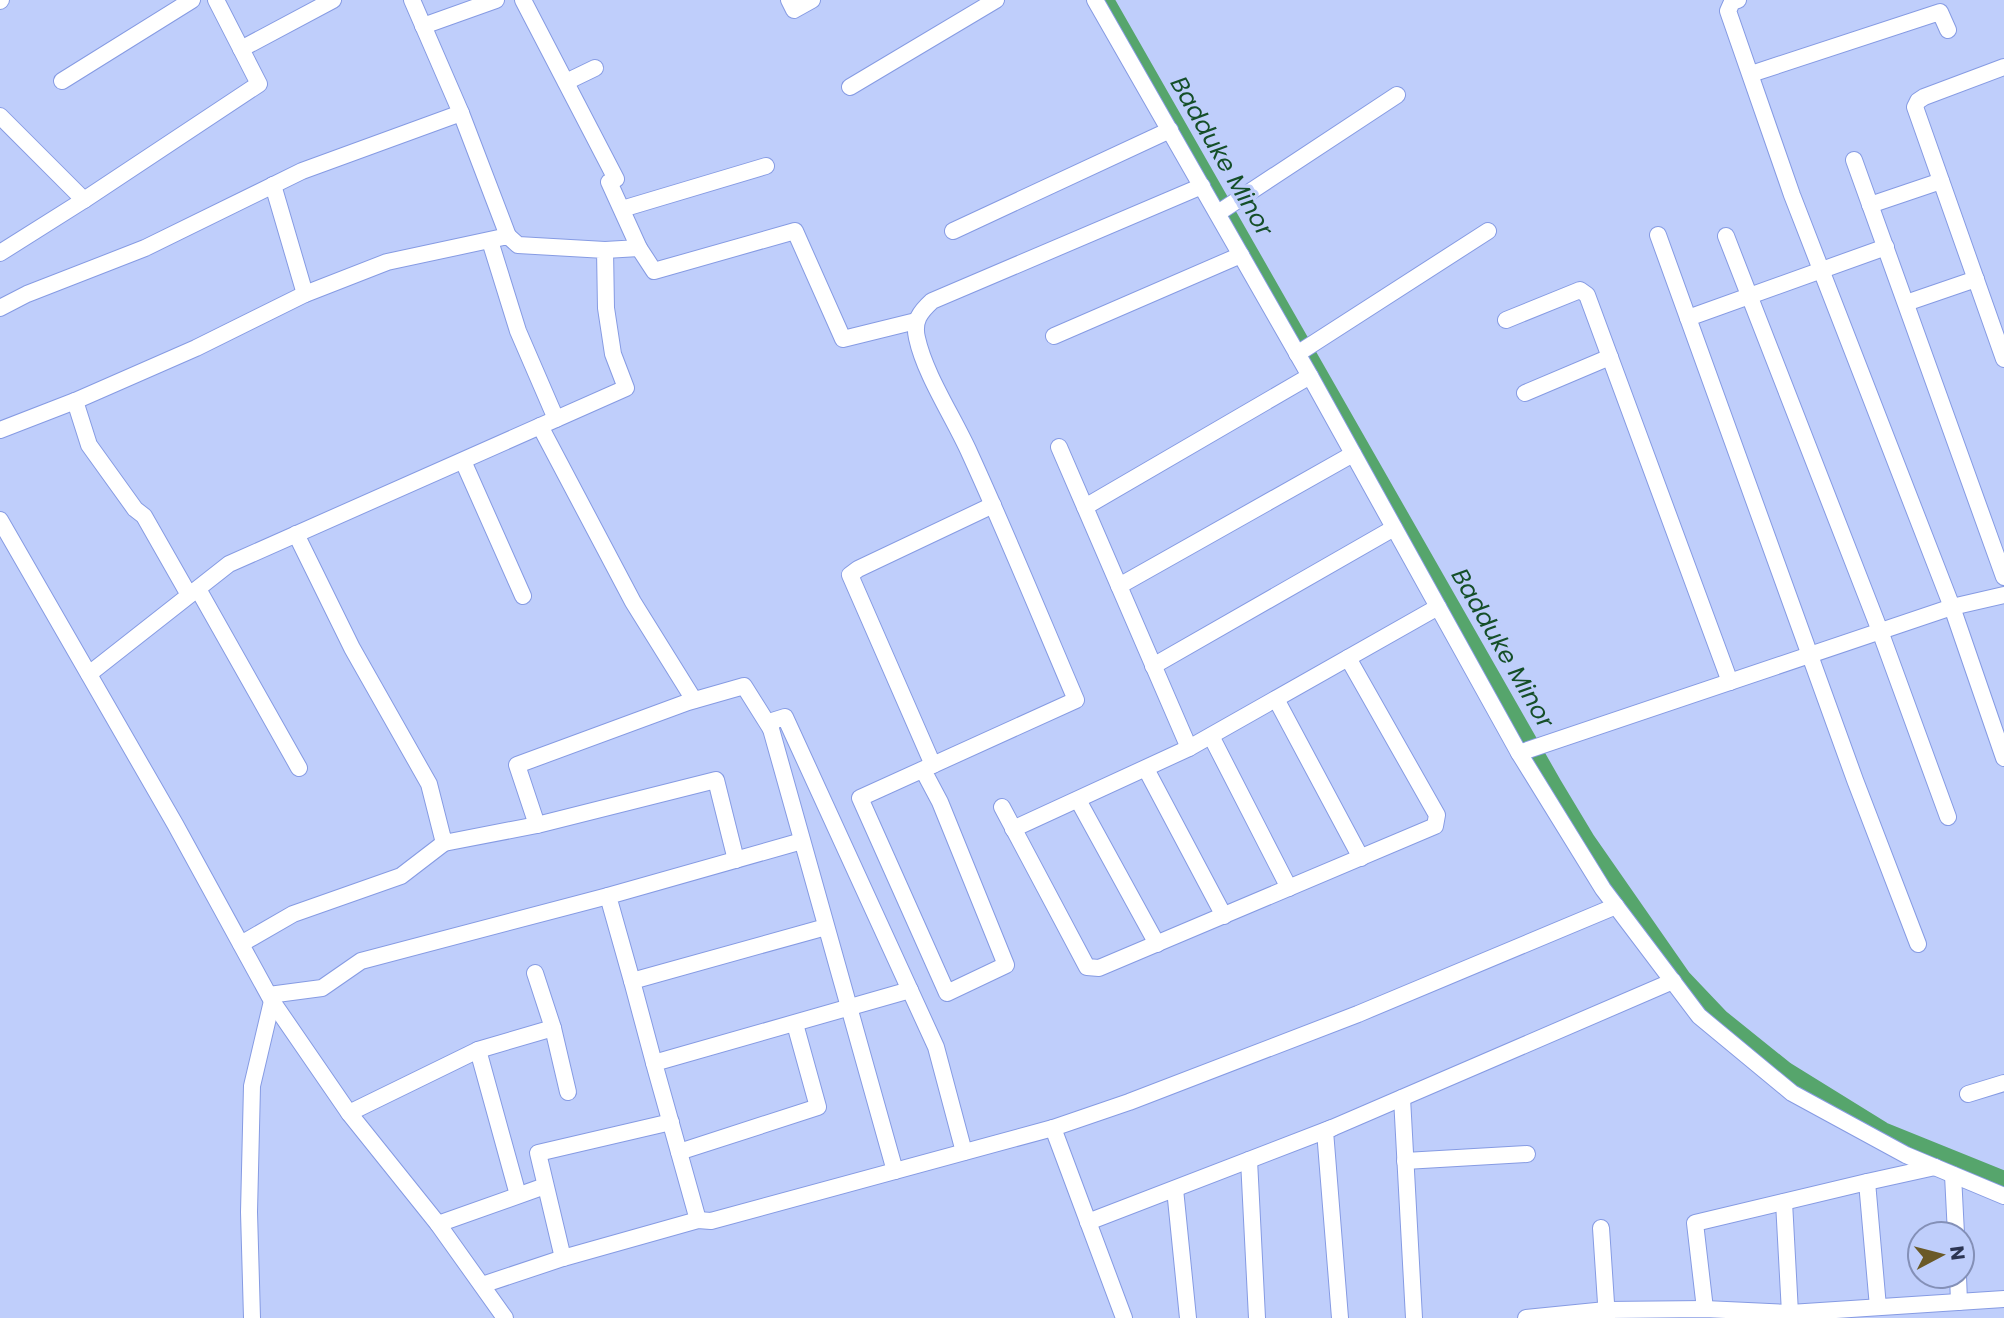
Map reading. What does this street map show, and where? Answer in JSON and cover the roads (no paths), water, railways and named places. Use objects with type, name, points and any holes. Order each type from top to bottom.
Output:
[{"type":"street","points":[[62,81],[192,0]]},
{"type":"street","points":[[0,253],[259,84],[216,0]]},
{"type":"street","points":[[241,49],[332,0]]},
{"type":"street","points":[[412,0],[461,113],[508,236],[518,245],[605,250],[639,248]]},
{"type":"street","points":[[424,26],[496,0]]},
{"type":"street","points":[[523,0],[616,179],[609,182],[639,248],[654,271],[795,231],[843,339],[916,321]]},
{"type":"street","points":[[789,0],[794,10],[812,0]]},
{"type":"street","points":[[850,87],[996,0]]},
{"type":"street","points":[[1095,0],[1310,376],[1520,752],[1603,889],[1672,981],[1699,1016],[1792,1093],[1906,1155],[2004,1196]]},
{"type":"street","points":[[1738,0],[1732,2],[1728,11],[1792,195],[1952,607],[2004,758]]},
{"type":"street","points":[[1751,74],[1940,12],[1948,30]]},
{"type":"street","points":[[2004,67],[1924,97],[1915,107],[2004,359]]},
{"type":"street","points":[[566,82],[595,68]]},
{"type":"street","points":[[1217,213],[1396,95]]},
{"type":"street","points":[[0,308],[27,294],[145,248],[302,171],[461,113]]},
{"type":"street","points":[[0,116],[84,200]]},
{"type":"street","points":[[953,231],[1170,130]]},
{"type":"street","points":[[1854,160],[2004,578]]},
{"type":"street","points":[[622,209],[766,166]]},
{"type":"street","points":[[1870,205],[1941,181]]},
{"type":"street","points":[[273,185],[305,294]]},
{"type":"street","points":[[993,505],[850,575],[928,768],[940,802],[1006,965],[947,993],[860,798],[928,768],[1076,700],[993,505],[927,365],[916,337],[916,321],[921,311],[932,301],[1202,186]]},
{"type":"street","points":[[1297,354],[1488,231]]},
{"type":"street","points":[[1658,235],[1918,944]]},
{"type":"street","points":[[0,430],[75,401],[196,348],[305,294],[387,262],[508,236]]},
{"type":"street","points":[[1726,236],[1880,631],[1948,817]]},
{"type":"street","points":[[490,241],[519,331],[556,419]]},
{"type":"street","points":[[1688,318],[1885,247]]},
{"type":"street","points":[[89,674],[229,564],[626,388],[613,354],[606,308],[605,250]]},
{"type":"street","points":[[1054,335],[1241,255]]},
{"type":"street","points":[[1906,303],[1976,279]]},
{"type":"street","points":[[1506,320],[1580,290],[1585,291],[1730,682]]},
{"type":"street","points":[[1525,393],[1610,357]]},
{"type":"street","points":[[1085,508],[1310,376]]},
{"type":"street","points":[[75,401],[89,444],[135,509],[144,516],[299,768]]},
{"type":"street","points":[[540,426],[633,602],[694,700]]},
{"type":"street","points":[[1059,447],[1189,748]]},
{"type":"street","points":[[1119,586],[1353,454]]},
{"type":"street","points":[[463,461],[523,596]]},
{"type":"street","points":[[0,520],[270,998],[349,1113],[438,1224],[505,1318]]},
{"type":"street","points":[[1153,666],[1394,528]]},
{"type":"street","points":[[296,534],[352,648],[429,783],[444,844]]},
{"type":"street","points":[[1520,752],[1952,607],[2004,595]]},
{"type":"street","points":[[1013,829],[1189,748],[1438,607]]},
{"type":"street","points":[[1002,807],[1087,967],[1099,968],[1362,858],[1435,826],[1437,815],[1349,658]]},
{"type":"street","points":[[537,825],[517,765],[694,700],[744,686],[771,729]]},
{"type":"street","points":[[1276,699],[1362,858]]},
{"type":"street","points":[[895,1171],[769,722],[785,717],[936,1047],[964,1152]]},
{"type":"street","points":[[1211,736],[1289,888]]},
{"type":"street","points":[[1146,769],[1224,916]]},
{"type":"street","points":[[241,944],[293,914],[401,876],[444,844],[537,825],[716,780],[736,860]]},
{"type":"street","points":[[1078,800],[1157,944]]},
{"type":"street","points":[[270,998],[322,988],[361,961],[802,841]]},
{"type":"street","points":[[608,895],[698,1220]]},
{"type":"street","points":[[482,1285],[562,1258],[698,1220],[711,1221],[1053,1128],[1129,1102],[1358,1014],[1616,906]]},
{"type":"street","points":[[632,981],[826,927]]},
{"type":"street","points":[[535,973],[553,1028],[568,1092]]},
{"type":"street","points":[[1340,1318],[1325,1131],[1672,981]]},
{"type":"street","points":[[654,1063],[910,990]]},
{"type":"street","points":[[252,1318],[249,1212],[252,1086],[270,998]]},
{"type":"street","points":[[679,1152],[818,1107],[795,1024]]},
{"type":"street","points":[[349,1113],[478,1050],[553,1028]]},
{"type":"street","points":[[478,1050],[518,1195]]},
{"type":"street","points":[[1968,1094],[2004,1083]]},
{"type":"street","points":[[1402,1098],[1414,1318]]},
{"type":"street","points":[[562,1258],[538,1153],[671,1122]]},
{"type":"street","points":[[1053,1128],[1124,1318]]},
{"type":"street","points":[[1088,1222],[1332,1128]]},
{"type":"street","points":[[1405,1161],[1527,1154]]},
{"type":"street","points":[[1249,1160],[1257,1318]]},
{"type":"street","points":[[1705,1309],[1695,1223],[1935,1167]]},
{"type":"street","points":[[1953,1175],[1955,1220]]},
{"type":"street","points":[[1867,1182],[1878,1307]]},
{"type":"street","points":[[438,1224],[545,1186]]},
{"type":"street","points":[[1175,1189],[1188,1318]]},
{"type":"street","points":[[1784,1202],[1790,1313]]},
{"type":"street","points":[[1601,1228],[1607,1314]]},
{"type":"street","points":[[1959,1290],[1959,1302]]},
{"type":"street","points":[[1526,1318],[1705,1309],[1790,1313],[2004,1299]]},
{"type":"waterway","name":"Badduke Minor","points":[[1105,0],[1553,785],[1586,840],[1682,978],[1720,1018],[1786,1071],[1883,1131],[2004,1180]]}]
